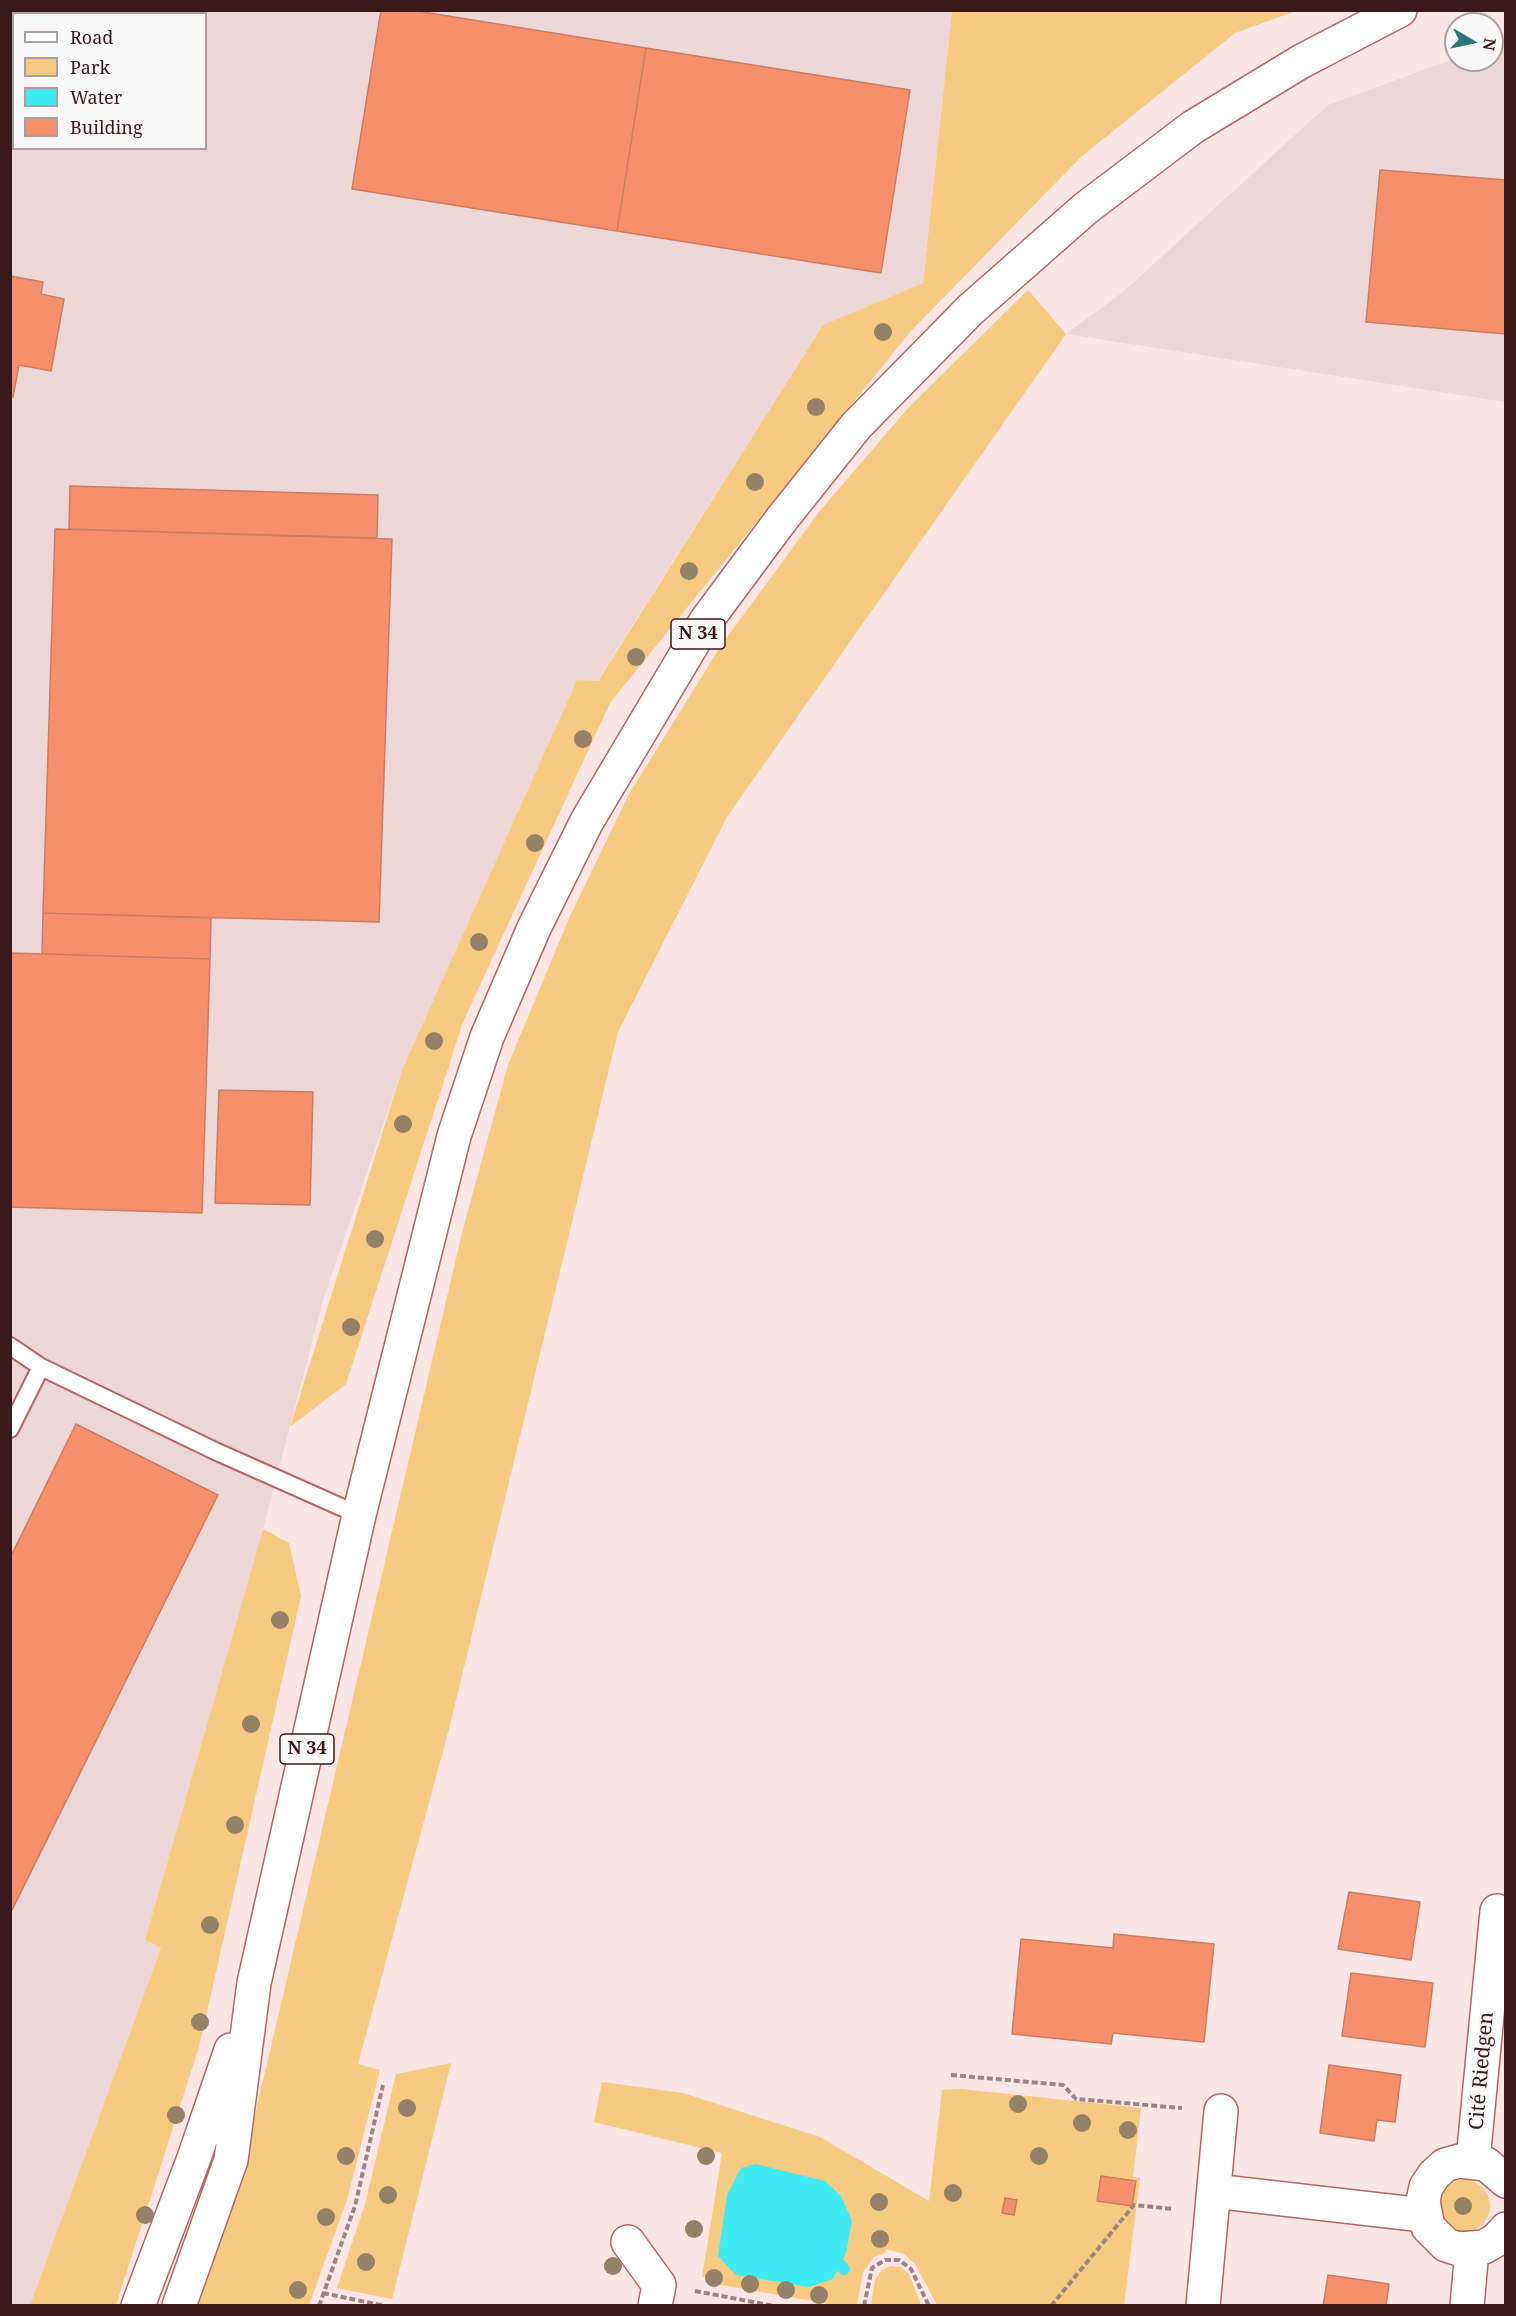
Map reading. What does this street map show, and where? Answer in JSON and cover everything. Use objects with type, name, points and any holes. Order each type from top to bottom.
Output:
[{"type":"main road","name":"N 34","points":[[179,2306],[231,2160],[254,1983],[359,1515],[454,1136],[488,1037],[534,928],[587,821],[706,621],[781,520],[856,426],[970,310],[1086,208],[1193,128],[1302,61],[1400,10]]},
{"type":"main road","name":"Cité Riedgen","points":[[1473,2160],[1497,1911]]},
{"type":"main road","name":"N 34","points":[[138,2306],[194,2158],[254,1983]]},
{"type":"main road","points":[[1203,2306],[1221,2111]]},
{"type":"main road","points":[[1506,2181],[1486,2164],[1473,2160],[1459,2160],[1445,2165],[1434,2175],[1424,2194],[1423,2215],[1428,2227],[1441,2241],[1459,2249],[1472,2250],[1496,2240],[1506,2229]]},
{"type":"main road","points":[[1214,2191],[1423,2215]]},
{"type":"main road","points":[[628,2242],[657,2295]]},
{"type":"main road","points":[[1467,2306],[1472,2250]]},
{"type":"lane","points":[[10,1346],[41,1367],[215,1451],[359,1515]]},
{"type":"lane","points":[[10,1429],[41,1367]]},
{"type":"path","points":[[951,2075],[1063,2085],[1076,2098],[1221,2111]]},
{"type":"path","points":[[319,2306],[355,2206],[383,2085]]},
{"type":"path","points":[[1051,2306],[1134,2205],[1173,2209]]},
{"type":"path","points":[[864,2306],[872,2268],[885,2260],[899,2260],[911,2269],[928,2306]]},
{"type":"path","points":[[324,2293],[385,2306]]},
{"type":"path","points":[[657,2295],[774,2306]]},
{"type":"shaded area","points":[[11,11],[952,11],[923,283],[823,325],[597,681],[577,680],[402,1070],[324,1297],[263,1529],[145,1940],[161,1948],[30,2305],[11,2306]]},
{"type":"shaded area","points":[[1504,44],[1505,402],[1066,334],[1123,292],[1328,105],[1444,62],[1444,72],[1504,72]]},
{"type":"green space","points":[[952,11],[1296,11],[1235,33],[1081,157],[911,331],[610,703],[463,1022],[346,1384],[290,1427],[402,1070],[577,680],[598,681],[823,325],[923,283]]},
{"type":"green space","points":[[1028,290],[1066,334],[727,817],[618,1032],[449,1729],[358,2064],[380,2070],[347,2200],[309,2305],[198,2306],[219,2246],[254,2119],[463,1229],[508,1065],[570,916],[629,794],[722,644],[819,512],[909,407]]},
{"type":"green space","points":[[263,1529],[289,1543],[301,1596],[199,2047],[116,2305],[30,2305],[161,1948],[145,1940]]},
{"type":"green space","points":[[451,2063],[392,2299],[337,2288],[365,2204],[396,2074]]},
{"type":"green space","points":[[602,2082],[683,2093],[820,2137],[929,2201],[942,2090],[962,2089],[1141,2108],[1133,2177],[1140,2178],[1124,2305],[937,2305],[915,2264],[904,2254],[886,2249],[885,2253],[874,2257],[863,2272],[857,2305],[835,2305],[705,2282],[706,2277],[702,2277],[722,2153],[594,2122]]},
{"type":"green space","points":[[1464,2180],[1474,2182],[1482,2188],[1488,2196],[1490,2206],[1488,2216],[1482,2224],[1474,2230],[1464,2232],[1454,2230],[1446,2224],[1440,2216],[1438,2206],[1440,2196],[1446,2188],[1454,2182]]},
{"type":"green space","points":[[891,2266],[901,2267],[909,2274],[921,2305],[871,2305],[875,2280],[882,2270]]},
{"type":"water","points":[[756,2164],[825,2181],[841,2196],[852,2221],[846,2253],[833,2279],[809,2287],[736,2275],[718,2256],[727,2195],[741,2168]]},
{"type":"building","points":[[381,10],[411,10],[646,48],[617,231],[352,189]]},
{"type":"building","points":[[646,48],[910,90],[881,273],[617,231]]},
{"type":"building","points":[[1380,170],[1506,180],[1506,334],[1366,322]]},
{"type":"building","points":[[10,276],[43,282],[41,294],[64,299],[51,371],[19,365],[13,397],[10,396]]},
{"type":"building","points":[[70,486],[378,495],[377,538],[69,529]]},
{"type":"building","points":[[55,529],[392,539],[379,922],[43,913]]},
{"type":"building","points":[[43,913],[211,918],[210,959],[42,954]]},
{"type":"building","points":[[10,953],[210,959],[202,1213],[10,1207]]},
{"type":"building","points":[[219,1090],[313,1092],[310,1205],[215,1203]]},
{"type":"building","points":[[76,1424],[218,1495],[10,1914],[10,1558]]},
{"type":"building","points":[[1349,1892],[1420,1902],[1411,1960],[1338,1949]]},
{"type":"building","points":[[1114,1934],[1214,1944],[1204,2042],[1113,2033],[1111,2044],[1012,2034],[1021,1939],[1113,1948]]},
{"type":"building","points":[[1351,1973],[1433,1983],[1425,2047],[1342,2036]]},
{"type":"building","points":[[1329,2065],[1401,2075],[1395,2122],[1377,2120],[1374,2141],[1320,2133]]},
{"type":"building","points":[[1101,2176],[1136,2181],[1132,2206],[1097,2201]]},
{"type":"building","points":[[1005,2198],[1017,2200],[1014,2215],[1002,2213]]},
{"type":"building","points":[[1328,2275],[1389,2284],[1386,2306],[1323,2306]]},
{"type":"waterway","points":[[828,2253],[844,2269]]}]
